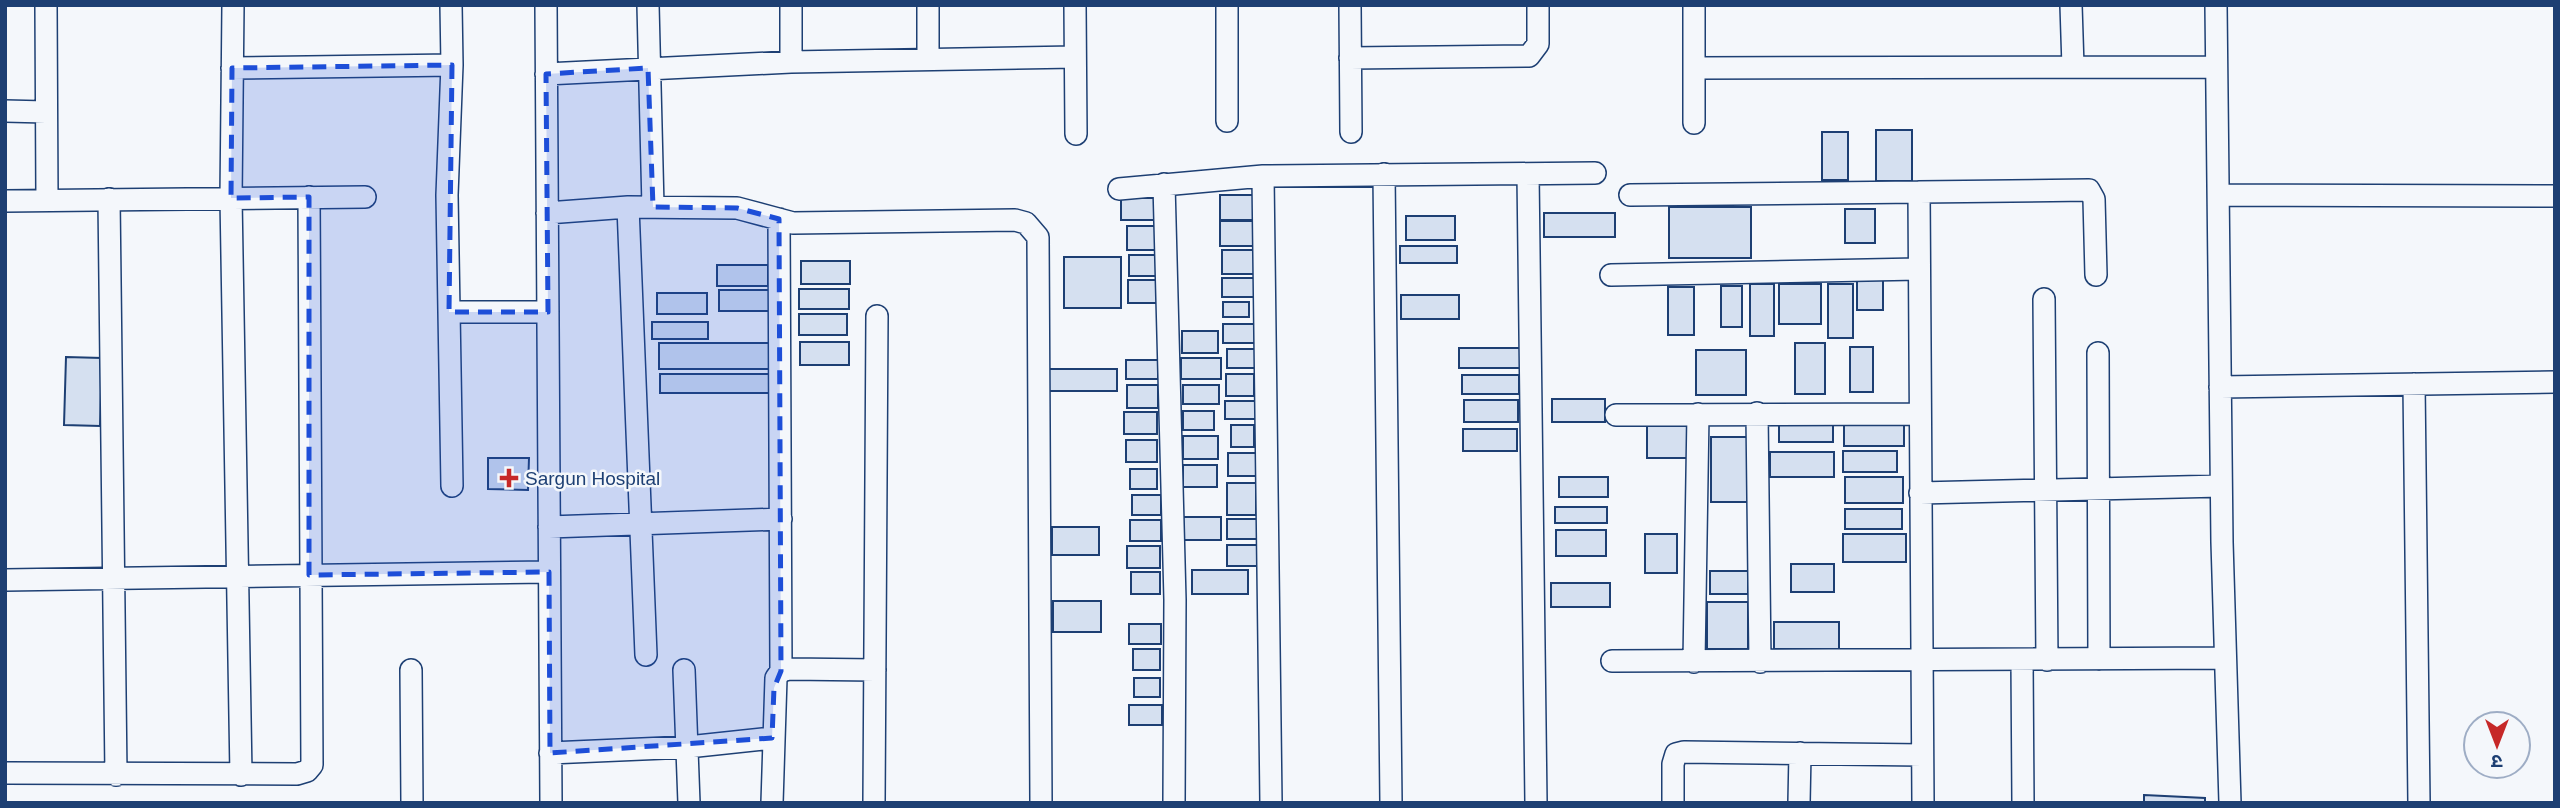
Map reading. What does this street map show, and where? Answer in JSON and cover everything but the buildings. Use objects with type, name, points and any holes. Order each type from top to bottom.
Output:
[{"type":"street","points":[[46,5],[47,200]]},
{"type":"street","points":[[233,5],[231,198],[242,775]]},
{"type":"street","points":[[450,5],[452,65],[447,195],[452,486]]},
{"type":"street","points":[[546,5],[551,803]]},
{"type":"street","points":[[648,5],[653,207]]},
{"type":"street","points":[[790,5],[791,62]]},
{"type":"street","points":[[928,5],[928,59]]},
{"type":"street","points":[[1075,5],[1076,134]]},
{"type":"street","points":[[1227,5],[1227,121]]},
{"type":"street","points":[[1350,5],[1351,132]]},
{"type":"street","points":[[1350,58],[1529,55],[1538,44],[1538,5]]},
{"type":"street","points":[[1694,5],[1694,123]]},
{"type":"street","points":[[2071,5],[2073,67]]},
{"type":"street","points":[[2216,5],[2221,486],[2230,803]]},
{"type":"street","points":[[546,74],[791,62],[1075,57]]},
{"type":"street","points":[[232,68],[452,65]]},
{"type":"street","points":[[1696,68],[2216,67]]},
{"type":"street","points":[[5,111],[46,112]]},
{"type":"street","points":[[1119,189],[1263,176],[1595,173]]},
{"type":"street","points":[[1384,174],[1391,803]]},
{"type":"street","points":[[1528,174],[1536,803]]},
{"type":"street","points":[[1263,176],[1271,803]]},
{"type":"street","points":[[1164,184],[1168,417],[1175,600],[1174,803]]},
{"type":"street","points":[[1630,195],[2090,190],[2094,199],[2096,275]]},
{"type":"street","points":[[1919,192],[1923,803]]},
{"type":"street","points":[[2219,195],[2555,196]]},
{"type":"street","points":[[5,773],[297,774],[307,771],[312,765],[309,197]]},
{"type":"street","points":[[5,201],[365,197]]},
{"type":"street","points":[[109,199],[116,775]]},
{"type":"street","points":[[547,213],[628,207],[737,208],[793,223],[1015,220],[1026,223],[1038,237],[1041,803]]},
{"type":"street","points":[[628,207],[646,655]]},
{"type":"street","points":[[772,803],[774,688],[781,671],[779,219]]},
{"type":"street","points":[[1611,275],[1918,269]]},
{"type":"street","points":[[2044,299],[2046,660]]},
{"type":"street","points":[[449,312],[548,312]]},
{"type":"street","points":[[874,803],[877,316]]},
{"type":"street","points":[[2098,353],[2099,659]]},
{"type":"street","points":[[2220,387],[2555,382]]},
{"type":"street","points":[[2414,384],[2418,803]]},
{"type":"street","points":[[1757,413],[1760,662]]},
{"type":"street","points":[[1694,662],[1698,414]]},
{"type":"street","points":[[1616,415],[1919,414]]},
{"type":"street","points":[[1920,493],[2221,486]]},
{"type":"street","points":[[549,527],[781,519]]},
{"type":"street","points":[[5,580],[549,572]]},
{"type":"street","points":[[1612,661],[1921,662],[2225,658]]},
{"type":"street","points":[[2022,660],[2024,803]]},
{"type":"street","points":[[411,670],[412,803]]},
{"type":"street","points":[[684,670],[689,803]]},
{"type":"street","points":[[781,671],[875,670]]},
{"type":"street","points":[[550,753],[688,747],[772,738]]},
{"type":"street","points":[[1799,803],[1800,753]]},
{"type":"street","points":[[1674,803],[1673,764],[1676,754],[1923,755]]},
{"type":"highlighted area","points":[[452,65],[449,312],[548,312],[546,74],[648,68],[653,207],[737,208],[779,219],[781,671],[774,688],[772,738],[550,753],[549,572],[309,575],[309,197],[231,198],[232,68]]},
{"type":"place","name":"Sargun Hospital","points":[[509,478]]}]
